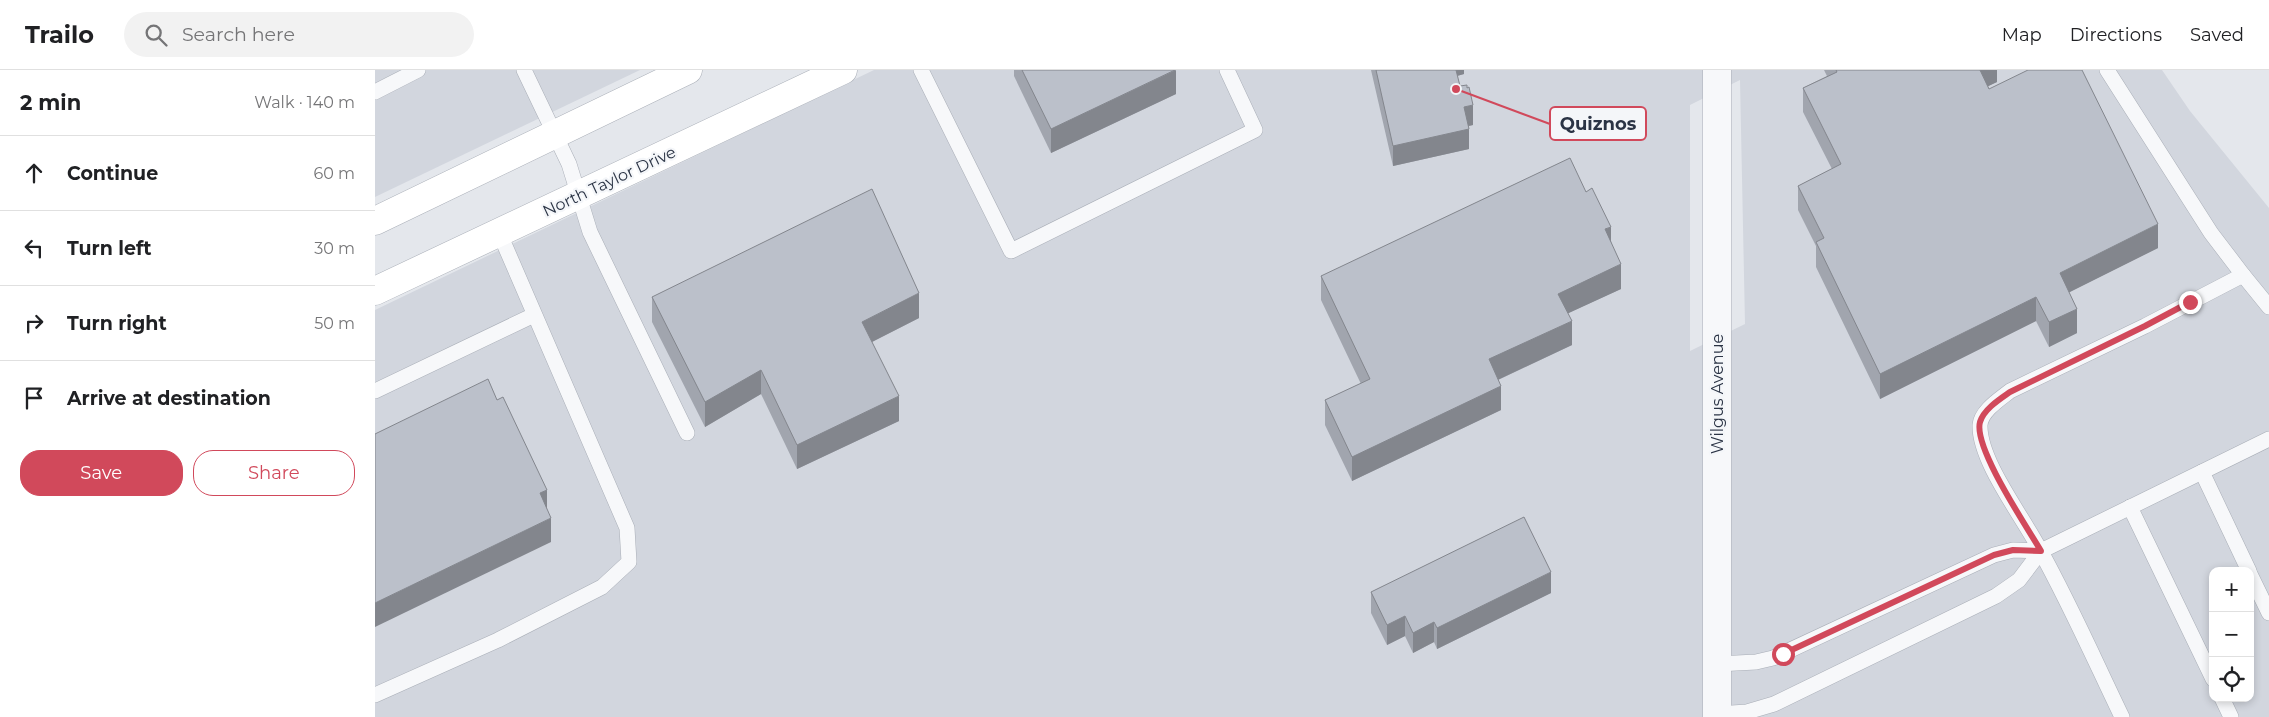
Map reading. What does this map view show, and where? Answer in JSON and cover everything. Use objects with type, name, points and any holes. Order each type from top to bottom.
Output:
[{"type":"main road","points":[[375,221],[688,70]]},
{"type":"main road","name":"North Taylor Drive","points":[[375,291],[843,70]]},
{"type":"street","name":"Wilgus Avenue","points":[[1717,70],[1717,715]]},
{"type":"lane","points":[[375,92],[418,70]]},
{"type":"lane","points":[[524,70],[569,164],[590,232],[687,433]]},
{"type":"lane","points":[[921,70],[1011,251],[1255,130],[1227,70]]},
{"type":"lane","points":[[2107,70],[2211,233],[2269,307]]},
{"type":"lane","points":[[375,696],[498,640],[602,587],[629,562],[627,528],[499,232]]},
{"type":"lane","points":[[2122,717],[2041,551],[1992,466],[1982,441],[1980,422],[1991,406],[2010,392],[2145,326],[2243,275]]},
{"type":"lane","points":[[375,391],[534,315]]},
{"type":"lane","points":[[1717,715],[1747,712],[1774,704],[1980,604],[2019,580],[2041,551],[2269,440]]},
{"type":"lane","points":[[2201,472],[2247,567]]},
{"type":"lane","points":[[2130,507],[2209,671]]},
{"type":"lane","points":[[1717,664],[1756,662],[1773,658],[1994,555],[2013,550],[2041,551]]},
{"type":"lane","points":[[2254,582],[2269,613]]},
{"type":"lane","points":[[2224,702],[2231,717]]},
{"type":"shaded area","points":[[375,70],[640,70],[375,197]]},
{"type":"shaded area","points":[[874,70],[2162,70],[2190,111],[2269,208],[2269,717],[375,717],[375,310]],"holes":[[[1740,80],[1745,324],[1690,351],[1690,105]]]},
{"type":"building","points":[[1022,70],[1175,70],[1051,129]]},
{"type":"building","points":[[1376,70],[1456,70],[1460,86],[1467,85],[1467,88],[1469,87],[1473,105],[1464,107],[1469,129],[1393,146]]},
{"type":"building","points":[[1836,70],[1980,70],[1989,89],[2028,70],[2082,70],[2158,224],[2060,273],[2077,309],[2049,322],[2036,297],[1880,374],[1816,242],[1824,238],[1798,186],[1841,164],[1803,88],[1837,72]]},
{"type":"building","points":[[1570,158],[1586,192],[1592,188],[1611,227],[1605,229],[1621,264],[1558,294],[1572,321],[1489,359],[1501,386],[1352,457],[1325,400],[1370,379],[1321,276]]},
{"type":"building","points":[[872,189],[919,293],[862,322],[899,396],[797,445],[761,370],[705,402],[652,297]]},
{"type":"building","points":[[488,379],[497,400],[503,397],[547,490],[540,493],[551,518],[375,603],[375,434]]},
{"type":"building","points":[[1524,517],[1551,572],[1437,628],[1434,622],[1413,633],[1405,616],[1387,625],[1371,592]]},
{"type":"place","name":"Quiznos","points":[[1456,89]]},
{"type":"route","points":[[1783,654],[1994,555],[2013,550],[2041,551],[1992,466],[1982,441],[1980,422],[1991,406],[2010,392],[2190,302]]}]
